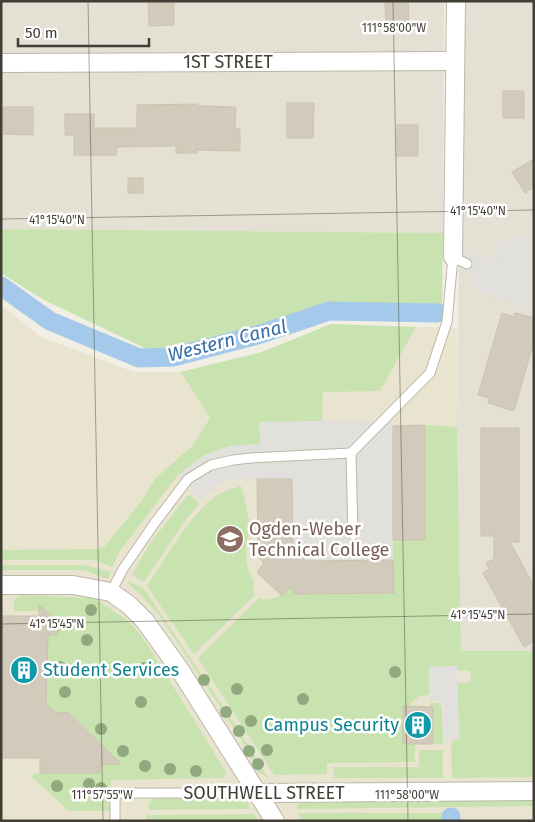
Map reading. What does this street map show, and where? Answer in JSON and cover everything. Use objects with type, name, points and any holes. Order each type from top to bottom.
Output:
[{"type":"street","points":[[456,1],[455,61],[460,260]]},
{"type":"street","name":"1ST STREET","points":[[1,63],[455,61]]},
{"type":"street","points":[[1,585],[74,584],[111,592],[129,605],[145,621],[180,670],[275,821]]},
{"type":"street","name":"SOUTHWELL STREET","points":[[259,793],[534,791]]},
{"type":"lane","points":[[111,592],[123,569],[188,479],[211,465],[251,458],[351,453],[430,373],[447,322],[460,260]]},
{"type":"lane","points":[[351,453],[354,535]]},
{"type":"lane","name":"SOUTHWELL STREET","points":[[115,821],[115,793],[259,793]]},
{"type":"shaded area","points":[[1,1],[444,1],[443,233],[1,229]]},
{"type":"shaded area","points":[[462,1],[534,1],[534,651],[461,651],[457,427]]},
{"type":"shaded area","points":[[518,233],[530,246],[534,243],[534,310],[472,288],[476,275],[459,270],[469,253],[499,260],[493,247]]},
{"type":"shaded area","name":"Ogden-Weber Technical College","points":[[1,305],[41,337],[134,372],[181,372],[262,352],[331,324],[457,328],[461,651],[534,651],[534,821],[1,821]]},
{"type":"shaded area","points":[[393,420],[393,560],[303,561],[303,558],[297,552],[293,552],[292,479],[231,479],[217,487],[201,501],[178,475],[204,455],[230,446],[260,444],[259,422]]},
{"type":"shaded area","points":[[457,666],[459,739],[444,739],[444,701],[430,701],[429,667]]},
{"type":"green space","points":[[1,229],[443,233],[442,305],[331,306],[197,346],[147,349],[44,300],[1,273]]},
{"type":"green space","points":[[331,324],[416,327],[380,391],[323,392],[322,421],[260,422],[260,444],[238,446],[178,475],[120,551],[112,567],[94,560],[1,560],[1,550],[98,549],[105,546],[140,503],[156,478],[192,446],[210,418],[181,372],[262,352]]},
{"type":"green space","points":[[425,425],[457,427],[461,651],[534,651],[534,777],[452,778],[451,744],[459,738],[457,683],[471,682],[470,671],[457,670],[457,666],[429,667],[429,695],[419,696],[410,704],[415,743],[415,762],[327,763],[327,774],[274,775],[198,658],[259,598],[276,598],[289,588],[296,594],[393,593],[393,540],[425,540]]},
{"type":"green space","points":[[241,486],[249,523],[246,560],[254,580],[253,588],[255,595],[194,654],[147,586],[199,511],[209,501],[224,491]]},
{"type":"green space","points":[[191,495],[199,504],[182,525],[144,582],[132,575],[149,545],[187,496]]},
{"type":"green space","points":[[1,565],[84,565],[111,572],[108,579],[84,570],[1,570]]},
{"type":"green space","points":[[129,581],[144,589],[241,733],[268,778],[257,771],[240,737],[159,615],[127,583]]},
{"type":"green space","points":[[21,595],[94,598],[127,620],[147,644],[226,772],[225,776],[221,778],[111,780],[112,811],[69,811],[30,775],[40,773],[100,773],[100,765],[121,764],[69,712],[59,714],[46,704],[48,635],[58,635],[58,622],[46,611],[14,611],[14,600]]},
{"type":"green space","points":[[430,703],[437,703],[442,706],[443,744],[433,744],[433,707],[430,707]]},
{"type":"green space","points":[[419,750],[443,750],[443,778],[334,778],[333,767],[419,767]]},
{"type":"green space","points":[[534,795],[534,806],[296,809],[299,802],[306,798]]},
{"type":"green space","points":[[234,797],[248,803],[250,809],[149,810],[148,805],[154,798]]},
{"type":"green space","points":[[298,813],[443,813],[443,821],[302,821]]},
{"type":"green space","points":[[254,814],[258,821],[147,821],[146,815]]},
{"type":"building","points":[[148,1],[174,1],[174,25],[149,26]]},
{"type":"building","points":[[385,1],[408,1],[409,27],[386,28]]},
{"type":"building","points":[[503,91],[524,91],[524,118],[503,118]]},
{"type":"building","points":[[287,103],[314,103],[313,138],[287,138]]},
{"type":"building","points":[[198,104],[198,106],[236,107],[235,129],[240,129],[240,151],[197,150],[197,153],[176,153],[176,146],[117,147],[116,155],[74,155],[74,135],[65,135],[65,114],[94,114],[94,128],[137,128],[137,105]]},
{"type":"building","points":[[3,107],[33,107],[33,135],[3,134]]},
{"type":"building","points":[[397,125],[418,125],[418,156],[397,156]]},
{"type":"building","points":[[534,159],[534,187],[525,193],[512,172]]},
{"type":"building","points":[[128,178],[143,178],[143,193],[128,193]]},
{"type":"building","points":[[502,313],[514,317],[515,313],[534,318],[534,341],[514,411],[488,403],[489,398],[478,395]]},
{"type":"building","points":[[425,425],[425,540],[393,540],[393,426]]},
{"type":"building","points":[[481,428],[519,428],[519,542],[510,542],[534,586],[534,641],[524,647],[483,573],[489,569],[486,563],[494,559],[494,536],[481,536]]},
{"type":"building","points":[[257,479],[292,479],[293,548],[306,561],[393,560],[394,593],[296,594],[289,588],[282,596],[257,572],[264,563],[258,557]]},
{"type":"building","name":"Student Services","points":[[39,605],[59,622],[58,635],[48,635],[46,704],[57,713],[68,712],[121,764],[100,765],[100,773],[40,773],[40,758],[1,758],[1,616],[39,616]]},
{"type":"building","name":"Campus Security","points":[[403,706],[433,707],[433,744],[403,744]]},
{"type":"waterway","name":"Western Canal","points":[[1,286],[50,321],[139,358],[173,357],[261,334],[329,311],[438,313]]},
{"type":"place","name":"Ogden-Weber Technical College","points":[[230,539]]},
{"type":"place","name":"Student Services","points":[[24,670]]},
{"type":"place","name":"Campus Security","points":[[418,725]]}]
